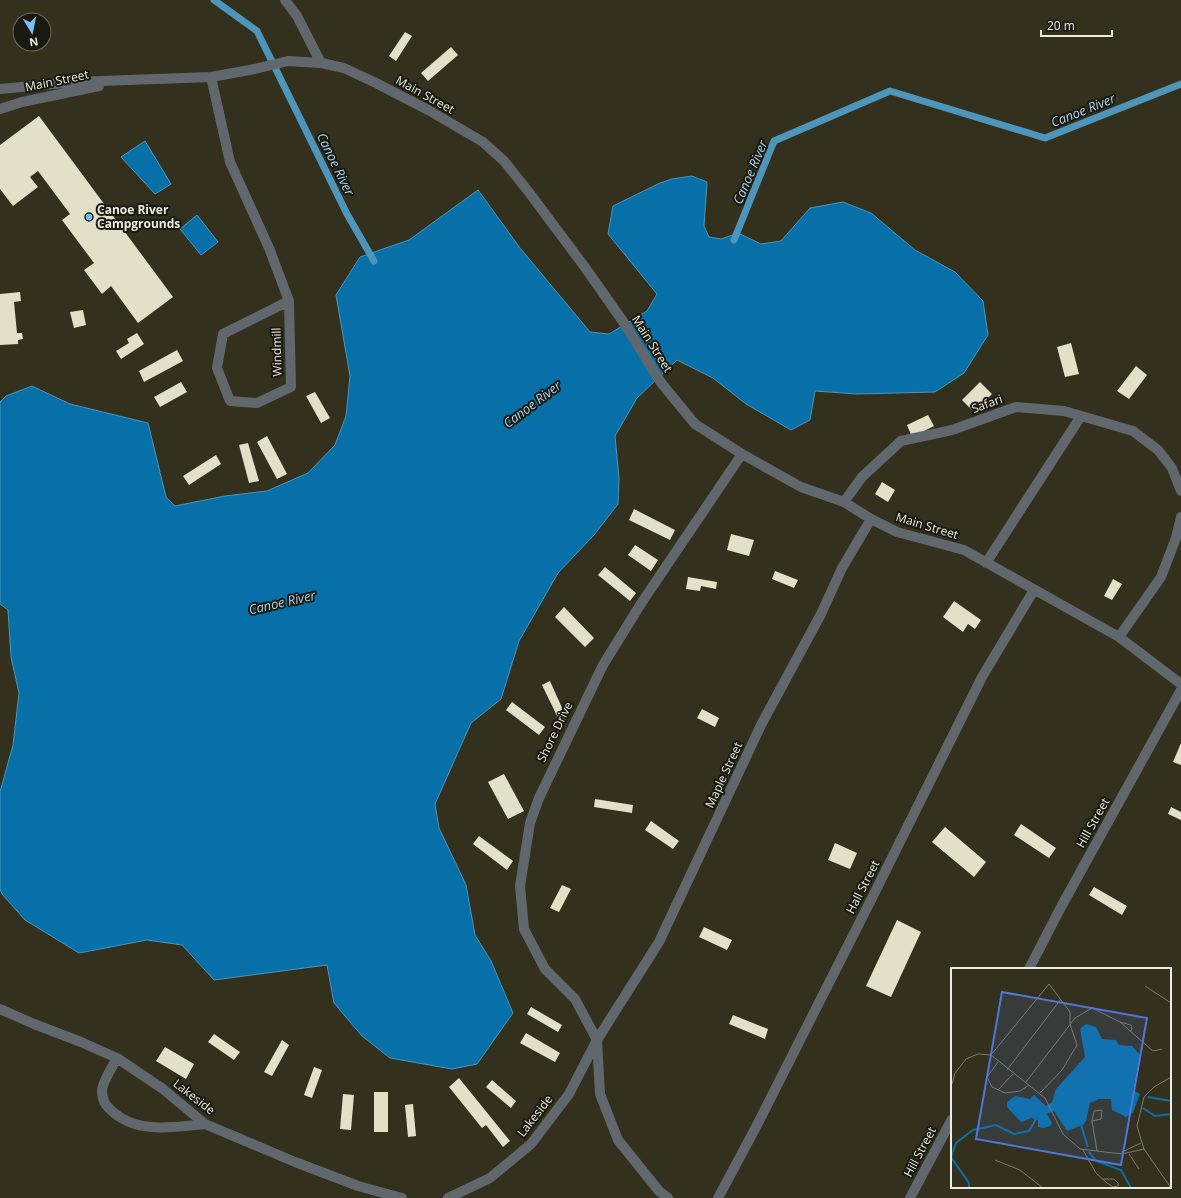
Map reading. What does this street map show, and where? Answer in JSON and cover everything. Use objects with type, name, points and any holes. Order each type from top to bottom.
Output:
[{"type":"street","points":[[285,0],[297,16],[321,63]]},
{"type":"street","name":"Main Street","points":[[0,89],[74,82],[211,76],[255,69],[288,60],[321,63],[344,68],[430,110],[483,142],[504,161],[528,190],[584,266],[622,320],[662,384],[695,424],[742,454],[801,487],[844,502],[871,519],[897,532],[964,550],[1119,637],[1181,684]]},
{"type":"street","name":"Windmill","points":[[211,76],[230,162],[268,248],[289,301],[291,387],[257,403],[230,401],[217,368],[223,334],[289,301]]},
{"type":"street","name":"Main Street","points":[[0,108],[120,81]]},
{"type":"street","name":"Safari","points":[[844,502],[862,477],[901,441],[952,430],[1016,407],[1064,411],[1133,430],[1158,450],[1172,468],[1181,491]]},
{"type":"street","points":[[986,562],[1081,416]]},
{"type":"street","name":"Shore Drive","points":[[597,1040],[576,999],[545,969],[524,929],[520,886],[530,824],[539,798],[603,665],[642,602],[742,454]]},
{"type":"street","points":[[1119,637],[1161,577],[1176,538],[1181,517]]},
{"type":"street","name":"Maple Street","points":[[597,1040],[659,942],[762,723],[820,614],[842,568],[871,519]]},
{"type":"street","name":"Hall Street","points":[[718,1198],[756,1127],[876,891],[982,677],[1034,590]]},
{"type":"street","name":"Hill Street","points":[[1030,968],[1069,893],[1181,690]]},
{"type":"street","name":"Lakeside","points":[[0,1009],[118,1058],[163,1089],[205,1124],[295,1162],[358,1186],[402,1198]]},
{"type":"street","points":[[597,1040],[600,1094],[618,1140],[659,1191],[668,1198]]},
{"type":"street","name":"Lakeside","points":[[448,1198],[490,1178],[531,1144],[569,1094],[597,1040]]},
{"type":"street","points":[[118,1058],[108,1075],[102,1090],[105,1105],[120,1118],[139,1125],[154,1128],[205,1124]]},
{"type":"street","name":"Hill Street","points":[[910,1198],[951,1121]]},
{"type":"water","points":[[145,141],[171,184],[155,194],[121,157]]},
{"type":"water","points":[[692,176],[707,182],[704,226],[709,237],[721,239],[738,233],[761,244],[781,241],[810,208],[843,202],[871,213],[915,250],[955,272],[983,301],[988,335],[964,373],[935,392],[857,394],[815,391],[810,420],[791,430],[746,404],[713,378],[677,360],[637,398],[615,436],[619,478],[618,504],[594,535],[558,573],[519,641],[501,699],[471,723],[435,804],[439,828],[466,885],[475,935],[491,961],[513,1013],[477,1064],[452,1069],[390,1058],[362,1036],[334,1003],[327,965],[214,980],[182,945],[147,940],[79,953],[25,920],[2,894],[0,889],[0,792],[13,745],[19,693],[11,657],[8,610],[0,604],[0,402],[6,396],[32,386],[70,404],[148,423],[166,497],[175,506],[225,496],[267,491],[308,473],[335,445],[346,416],[350,376],[336,295],[360,257],[409,240],[478,190],[520,248],[590,332],[609,334],[647,311],[657,294],[608,234],[613,206],[660,183],[672,179]]},
{"type":"water","points":[[197,215],[218,242],[201,255],[180,229]]},
{"type":"building","points":[[405,32],[412,36],[396,61],[389,56]]},
{"type":"building","points":[[451,47],[458,55],[428,81],[421,73]]},
{"type":"building","name":"Canoe River Campgrounds","points":[[39,116],[173,297],[138,323],[111,286],[102,294],[84,270],[94,263],[62,220],[70,214],[38,171],[30,177],[38,187],[13,206],[0,189],[0,145]]},
{"type":"building","points":[[20,292],[21,301],[14,302],[17,333],[22,333],[23,339],[18,340],[18,344],[0,345],[0,294]]},
{"type":"building","points":[[83,310],[86,325],[74,328],[70,312]]},
{"type":"building","points":[[137,333],[144,344],[121,359],[116,351],[129,343],[127,339]]},
{"type":"building","points":[[1071,343],[1079,374],[1065,377],[1057,347]]},
{"type":"building","points":[[177,350],[183,361],[144,382],[139,371]]},
{"type":"building","points":[[1136,366],[1147,375],[1129,399],[1117,391]]},
{"type":"building","points":[[181,382],[187,392],[160,407],[154,397]]},
{"type":"building","points":[[980,382],[992,394],[974,412],[962,400]]},
{"type":"building","points":[[315,392],[330,418],[321,423],[306,396]]},
{"type":"building","points":[[928,415],[934,426],[912,437],[907,425]]},
{"type":"building","points":[[267,436],[287,474],[277,479],[257,442]]},
{"type":"building","points":[[248,443],[259,481],[249,483],[239,445]]},
{"type":"building","points":[[216,455],[221,464],[189,485],[183,476]]},
{"type":"building","points":[[882,482],[895,490],[888,502],[875,494]]},
{"type":"building","points":[[634,509],[675,530],[670,540],[629,520]]},
{"type":"building","points":[[731,534],[754,540],[749,556],[727,550]]},
{"type":"building","points":[[635,545],[658,560],[651,571],[628,555]]},
{"type":"building","points":[[605,567],[636,593],[630,601],[598,575]]},
{"type":"building","points":[[775,571],[798,580],[794,588],[772,579]]},
{"type":"building","points":[[688,577],[717,582],[716,589],[701,586],[700,591],[686,589]]},
{"type":"building","points":[[1113,579],[1122,584],[1112,600],[1104,596]]},
{"type":"building","points":[[954,601],[981,620],[975,629],[968,624],[963,632],[943,617]]},
{"type":"building","points":[[564,607],[594,638],[585,647],[555,617]]},
{"type":"building","points":[[550,681],[567,719],[560,722],[542,685]]},
{"type":"building","points":[[512,702],[545,727],[539,735],[506,710]]},
{"type":"building","points":[[702,709],[719,718],[715,727],[697,718]]},
{"type":"building","points":[[1181,743],[1181,765],[1173,762]]},
{"type":"building","points":[[504,774],[524,811],[508,819],[488,782]]},
{"type":"building","points":[[595,799],[633,805],[632,813],[594,807]]},
{"type":"building","points":[[1171,807],[1181,812],[1181,820],[1168,814]]},
{"type":"building","points":[[651,821],[679,841],[673,849],[645,830]]},
{"type":"building","points":[[1021,824],[1056,848],[1049,858],[1014,835]]},
{"type":"building","points":[[945,827],[986,862],[974,877],[932,842]]},
{"type":"building","points":[[479,836],[513,861],[507,870],[473,844]]},
{"type":"building","points":[[835,843],[857,853],[850,869],[828,860]]},
{"type":"building","points":[[562,885],[571,889],[559,912],[550,908]]},
{"type":"building","points":[[1094,887],[1127,906],[1122,915],[1089,895]]},
{"type":"building","points":[[897,920],[921,932],[891,997],[866,986]]},
{"type":"building","points":[[704,927],[732,940],[727,950],[699,937]]},
{"type":"building","points":[[531,1007],[562,1025],[558,1032],[527,1014]]},
{"type":"building","points":[[733,1015],[768,1029],[765,1039],[729,1024]]},
{"type":"building","points":[[526,1033],[560,1053],[555,1062],[520,1043]]},
{"type":"building","points":[[214,1034],[240,1052],[234,1060],[208,1042]]},
{"type":"building","points":[[282,1040],[289,1045],[272,1076],[264,1072]]},
{"type":"building","points":[[165,1047],[194,1064],[186,1079],[156,1061]]},
{"type":"building","points":[[314,1067],[322,1070],[312,1098],[304,1095]]},
{"type":"building","points":[[459,1078],[510,1141],[503,1147],[486,1125],[482,1128],[449,1087]]},
{"type":"building","points":[[492,1080],[516,1101],[511,1108],[486,1087]]},
{"type":"building","points":[[374,1092],[388,1092],[388,1132],[374,1132]]},
{"type":"building","points":[[343,1094],[354,1095],[351,1130],[340,1129]]},
{"type":"building","points":[[413,1104],[416,1136],[408,1137],[405,1105]]},
{"type":"waterway","name":"Canoe River","points":[[214,0],[257,31],[347,214],[374,261]]},
{"type":"waterway","name":"Canoe River","points":[[734,240],[774,141],[890,91],[1045,138],[1181,84]]},
{"type":"place","name":"Canoe River Campgrounds","points":[[89,217]]}]
